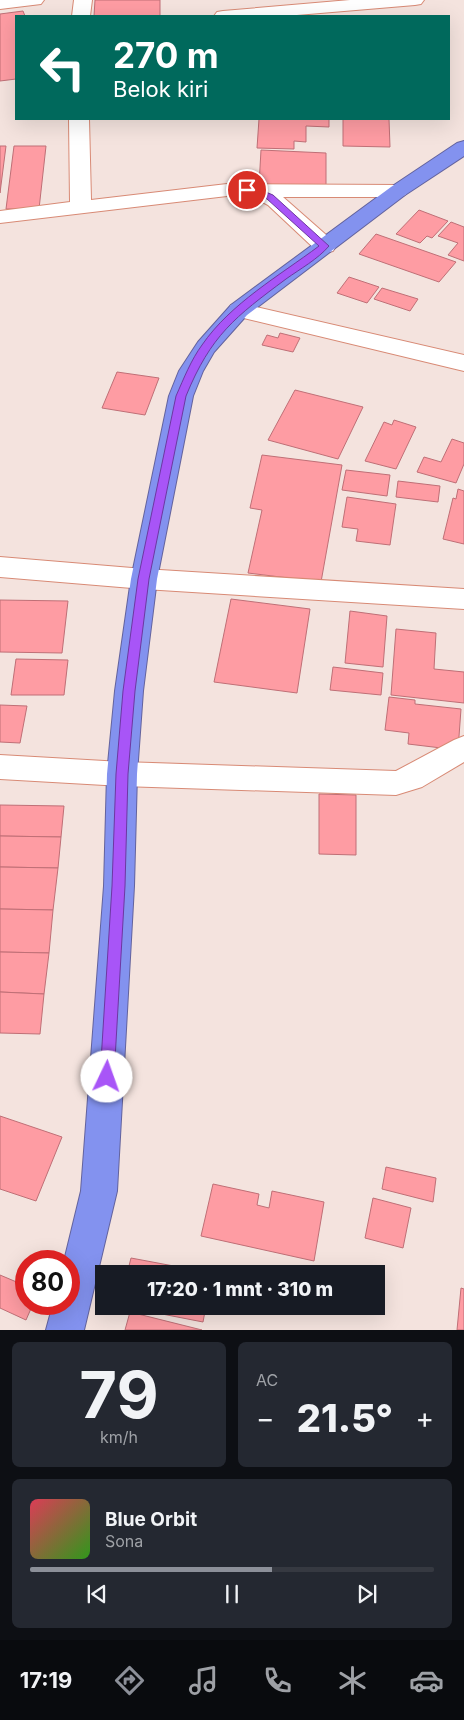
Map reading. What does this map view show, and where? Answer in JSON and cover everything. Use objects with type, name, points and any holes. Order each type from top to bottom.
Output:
[{"type":"highway","points":[[65,1330],[99,1191],[119,886],[122,774],[129,691],[144,579],[181,396],[191,371],[206,347],[239,310],[398,191],[464,147]]},
{"type":"street","points":[[0,4],[35,0]]},
{"type":"street","points":[[81,15],[83,0]]},
{"type":"street","points":[[235,15],[415,0]]},
{"type":"street","points":[[79,120],[81,208]]},
{"type":"street","points":[[0,217],[227,190],[398,191]]},
{"type":"street","points":[[256,191],[270,197],[280,205],[324,246]]},
{"type":"street","points":[[239,310],[464,363]]},
{"type":"street","points":[[0,567],[144,579],[464,599]]},
{"type":"street","points":[[0,768],[396,783],[412,778],[464,748]]},
{"type":"building","points":[[95,0],[160,0],[160,15],[94,15]]},
{"type":"building","points":[[23,11],[25,15],[15,15],[15,79],[0,81],[0,14]]},
{"type":"building","points":[[259,120],[329,120],[329,127],[306,126],[306,142],[294,141],[294,149],[257,148]]},
{"type":"building","points":[[343,120],[389,120],[390,147],[343,146]]},
{"type":"building","points":[[0,146],[6,146],[0,193]]},
{"type":"building","points":[[14,146],[46,146],[39,209],[6,209]]},
{"type":"building","points":[[261,150],[326,153],[326,187],[259,185]]},
{"type":"building","points":[[419,210],[448,221],[432,238],[427,236],[420,243],[396,234]]},
{"type":"building","points":[[451,222],[464,227],[464,261],[448,255],[458,243],[438,236]]},
{"type":"building","points":[[376,234],[456,262],[439,282],[359,254]]},
{"type":"building","points":[[349,277],[379,287],[367,303],[337,293]]},
{"type":"building","points":[[382,288],[418,299],[410,311],[374,299]]},
{"type":"building","points":[[280,333],[300,338],[293,352],[262,345],[267,335],[278,338]]},
{"type":"building","points":[[117,372],[159,378],[145,415],[102,408]]},
{"type":"building","points":[[295,390],[363,407],[338,459],[268,440]]},
{"type":"building","points":[[394,420],[416,427],[396,469],[365,461],[384,422],[392,425]]},
{"type":"building","points":[[452,439],[464,443],[464,464],[456,483],[417,472],[424,457],[441,462]]},
{"type":"building","points":[[262,455],[342,465],[321,582],[248,573],[262,510],[250,508]]},
{"type":"building","points":[[346,470],[390,475],[387,496],[342,490]]},
{"type":"building","points":[[398,481],[440,486],[438,502],[396,497]]},
{"type":"building","points":[[458,489],[464,491],[464,544],[443,539],[453,498],[456,499]]},
{"type":"building","points":[[347,497],[396,504],[390,545],[356,541],[358,529],[342,527]]},
{"type":"building","points":[[231,599],[310,609],[297,693],[214,682]]},
{"type":"building","points":[[0,600],[68,601],[62,653],[0,652]]},
{"type":"building","points":[[350,611],[387,616],[383,667],[345,663]]},
{"type":"building","points":[[396,629],[436,633],[434,669],[464,672],[464,703],[391,695]]},
{"type":"building","points":[[16,659],[68,660],[64,695],[11,695]]},
{"type":"building","points":[[333,667],[383,673],[381,695],[330,690]]},
{"type":"building","points":[[389,697],[415,700],[415,704],[461,709],[458,750],[408,744],[409,733],[385,730]]},
{"type":"building","points":[[0,705],[27,706],[20,743],[0,742]]},
{"type":"building","points":[[319,794],[356,795],[356,855],[319,854]]},
{"type":"building","points":[[0,805],[64,806],[61,837],[0,836]]},
{"type":"building","points":[[0,836],[61,837],[58,868],[0,867]]},
{"type":"building","points":[[0,867],[58,868],[53,910],[0,909]]},
{"type":"building","points":[[0,909],[53,910],[49,953],[0,952]]},
{"type":"building","points":[[0,952],[49,953],[44,994],[0,992]]},
{"type":"building","points":[[0,992],[44,994],[40,1034],[0,1033]]},
{"type":"building","points":[[0,1116],[62,1137],[36,1201],[0,1189]]},
{"type":"building","points":[[386,1167],[436,1178],[433,1202],[382,1189]]},
{"type":"building","points":[[213,1184],[259,1194],[257,1205],[269,1208],[272,1191],[324,1202],[314,1261],[201,1236]]},
{"type":"building","points":[[373,1198],[411,1208],[403,1248],[365,1238]]},
{"type":"building","points":[[131,1258],[168,1265],[129,1265]]},
{"type":"building","points":[[0,1275],[15,1281],[15,1315],[0,1308]]},
{"type":"building","points":[[461,1288],[464,1289],[464,1330],[457,1330]]},
{"type":"building","points":[[15,1315],[28,1315],[26,1320]]},
{"type":"building","points":[[129,1315],[142,1315],[202,1330],[125,1330]]},
{"type":"building","points":[[167,1315],[204,1315],[203,1322]]},
{"type":"route","points":[[107,1077],[119,886],[122,774],[129,691],[144,579],[181,396],[191,371],[206,347],[222,327],[239,310],[324,246],[270,197],[256,191],[247,190]]}]
